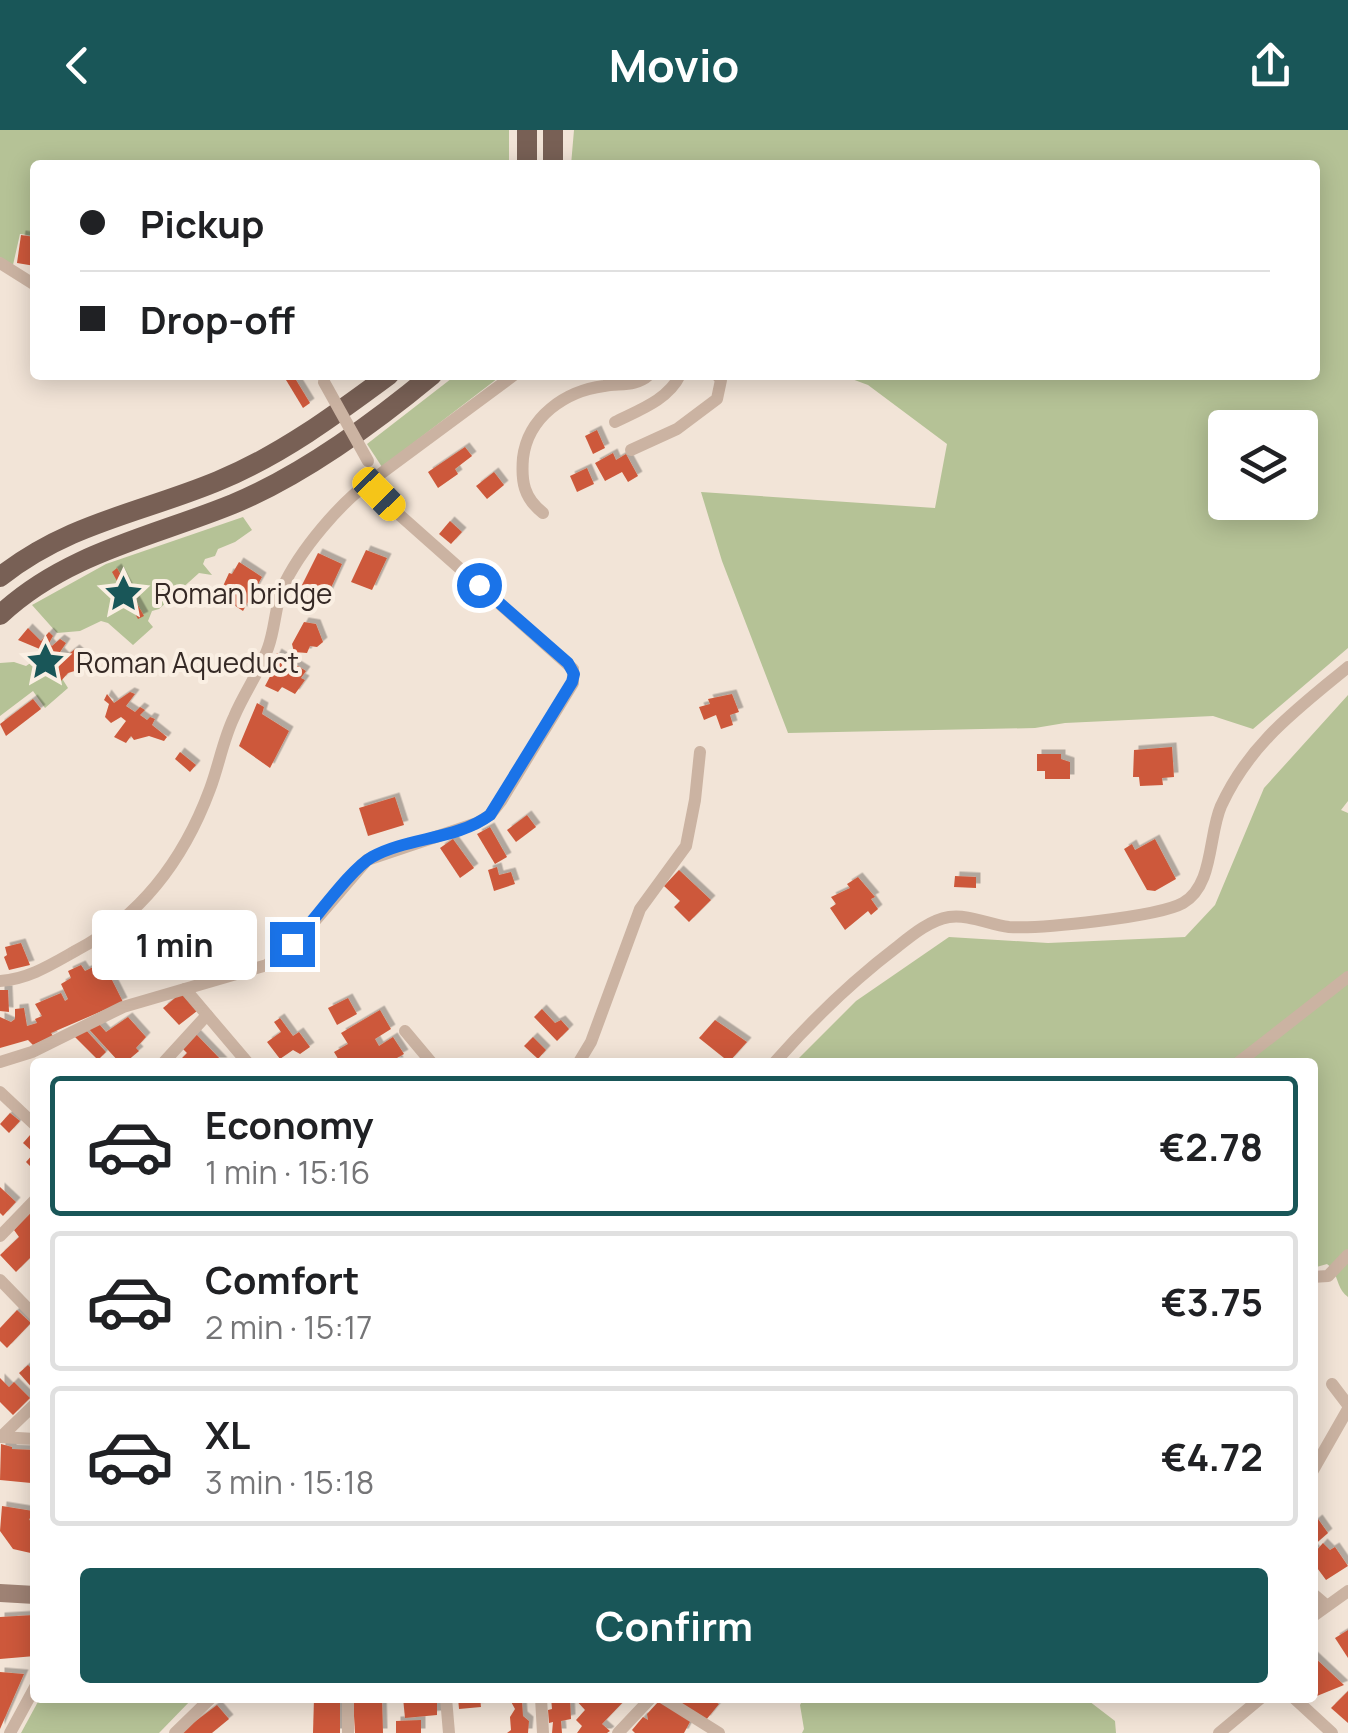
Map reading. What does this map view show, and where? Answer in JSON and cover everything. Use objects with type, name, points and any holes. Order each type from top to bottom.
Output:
[{"type":"main road","points":[[527,160],[528,130]]},
{"type":"main road","points":[[553,130],[553,160]]},
{"type":"main road","points":[[0,577],[74,530],[252,466],[304,436],[382,380]]},
{"type":"main road","points":[[0,615],[41,582],[85,558],[230,505],[282,480],[426,380]]},
{"type":"street","points":[[0,263],[30,282]]},
{"type":"street","points":[[0,1062],[32,1052],[123,1006],[267,964],[313,923],[372,857],[471,825],[490,815],[572,682],[574,674],[568,663],[379,494],[368,461],[323,380]]},
{"type":"street","points":[[0,980],[28,976],[109,932],[137,909],[168,872],[199,816],[234,717],[263,660],[286,583],[342,506],[507,380]]},
{"type":"street","points":[[544,513],[526,496],[522,478],[526,442],[538,419],[578,392],[641,380]]},
{"type":"street","points":[[615,422],[657,400],[678,380]]},
{"type":"street","points":[[631,450],[678,428],[717,399],[720,380]]},
{"type":"street","points":[[778,1058],[849,984],[936,921],[958,916],[1020,927],[1143,914],[1168,910],[1185,902],[1202,881],[1217,817],[1246,760],[1269,734],[1348,667]]},
{"type":"street","points":[[582,1058],[640,910],[686,846],[696,800],[700,752]]},
{"type":"street","points":[[1244,1058],[1348,977]]},
{"type":"street","points":[[185,989],[243,1058]]},
{"type":"street","points":[[168,1058],[207,1016]]},
{"type":"street","points":[[405,1032],[427,1058]]},
{"type":"street","points":[[0,1092],[30,1120]]},
{"type":"street","points":[[0,1236],[30,1205]]},
{"type":"street","points":[[1318,1277],[1328,1276],[1348,1255]]},
{"type":"street","points":[[0,1280],[30,1311]]},
{"type":"street","points":[[1318,1461],[1348,1407],[1332,1384]]},
{"type":"street","points":[[0,1437],[30,1409]]},
{"type":"street","points":[[0,1437],[30,1439]]},
{"type":"street","points":[[1318,1612],[1348,1590]]},
{"type":"street","points":[[0,1592],[30,1595]]},
{"type":"street","points":[[1318,1598],[1326,1605]]},
{"type":"street","points":[[10,1733],[30,1695]]},
{"type":"street","points":[[175,1733],[206,1703]]},
{"type":"street","points":[[348,1703],[348,1733]]},
{"type":"street","points":[[446,1703],[449,1733]]},
{"type":"street","points":[[540,1703],[543,1733]]},
{"type":"street","points":[[618,1733],[645,1703]]},
{"type":"street","points":[[672,1703],[718,1733]]},
{"type":"street","points":[[1219,1733],[1255,1703]]},
{"type":"street","points":[[1299,1703],[1332,1733]]},
{"type":"green space","points":[[0,130],[509,130],[509,160],[30,160],[30,235],[20,234],[13,265],[0,257]]},
{"type":"green space","points":[[574,130],[1348,130],[1348,648],[1253,729],[1213,716],[1035,728],[788,733],[722,561],[701,492],[935,508],[947,444],[868,385],[854,380],[1320,380],[1320,160],[571,160]]},
{"type":"green space","points":[[450,380],[495,380],[382,467],[367,444]]},
{"type":"green space","points":[[243,517],[252,530],[205,559],[203,564],[212,575],[199,573],[152,611],[148,621],[153,627],[133,645],[101,621],[80,631],[57,633],[32,605],[106,564]]},
{"type":"green space","points":[[35,660],[46,662],[41,670],[48,677],[59,666],[55,674],[58,672],[68,688],[45,708],[33,691],[0,716],[0,663],[26,666]]},
{"type":"green space","points":[[1348,695],[1348,801],[1341,810],[1348,813],[1348,1297],[1327,1264],[1318,1267],[1318,1058],[799,1058],[856,1001],[949,937],[1048,943],[1185,937],[1215,905],[1264,788]]},
{"type":"green space","points":[[37,1703],[188,1703],[159,1733],[21,1733]]},
{"type":"green space","points":[[1092,1703],[1115,1721],[1116,1733],[802,1733],[800,1705]]},
{"type":"building","points":[[21,235],[30,236],[30,265],[17,263]]},
{"type":"building","points":[[286,380],[296,380],[310,403],[303,408]]},
{"type":"building","points":[[597,430],[605,448],[593,454],[585,436]]},
{"type":"building","points":[[465,447],[472,456],[455,469],[458,474],[438,488],[428,472]]},
{"type":"building","points":[[613,453],[616,460],[626,454],[638,476],[628,482],[622,472],[605,481],[595,463]]},
{"type":"building","points":[[587,468],[594,484],[577,492],[570,476]]},
{"type":"building","points":[[494,472],[504,485],[487,499],[476,486]]},
{"type":"building","points":[[450,521],[462,532],[451,544],[439,534]]},
{"type":"building","points":[[366,550],[387,558],[372,590],[351,582]]},
{"type":"building","points":[[318,553],[342,564],[324,603],[300,589]]},
{"type":"building","points":[[239,562],[262,577],[243,611],[219,595]]},
{"type":"building","points":[[117,568],[144,616],[138,619],[112,572]]},
{"type":"building","points":[[304,622],[316,624],[323,642],[317,647],[310,646],[307,653],[294,652],[292,644]]},
{"type":"building","points":[[28,628],[41,641],[49,632],[53,636],[49,643],[52,646],[60,639],[66,643],[60,652],[65,657],[75,649],[82,655],[75,666],[78,670],[61,681],[56,671],[59,666],[45,675],[40,669],[47,656],[36,654],[42,650],[18,640]]},
{"type":"building","points":[[277,653],[306,671],[295,694],[282,687],[278,692],[265,686]]},
{"type":"building","points":[[130,692],[135,694],[126,706],[135,712],[140,707],[145,710],[140,715],[147,720],[155,719],[152,725],[167,737],[164,741],[149,736],[134,740],[131,736],[126,743],[114,737],[126,721],[121,717],[111,723],[105,717],[109,704],[104,700],[107,694],[114,703]]},
{"type":"building","points":[[732,694],[739,712],[730,715],[733,725],[721,729],[716,715],[704,720],[699,707],[710,704],[708,699]]},
{"type":"building","points":[[33,699],[41,709],[6,736],[0,724]]},
{"type":"building","points":[[257,703],[264,707],[262,714],[289,731],[270,768],[239,746]]},
{"type":"building","points":[[1172,747],[1174,777],[1162,778],[1163,785],[1140,786],[1139,777],[1133,777],[1134,750]]},
{"type":"building","points":[[180,752],[196,765],[190,772],[175,759]]},
{"type":"building","points":[[1037,754],[1061,754],[1061,759],[1070,762],[1070,779],[1045,779],[1045,771],[1037,771]]},
{"type":"building","points":[[395,797],[404,825],[368,836],[359,808]]},
{"type":"building","points":[[527,815],[536,827],[516,842],[507,830]]},
{"type":"building","points":[[490,827],[507,857],[495,864],[477,834]]},
{"type":"building","points":[[453,839],[474,868],[460,878],[440,848]]},
{"type":"building","points":[[1155,839],[1176,879],[1155,891],[1147,890],[1124,849],[1132,844],[1135,850]]},
{"type":"building","points":[[497,867],[499,875],[511,872],[515,884],[494,891],[488,870]]},
{"type":"building","points":[[679,870],[711,900],[689,922],[674,907],[680,901],[664,886]]},
{"type":"building","points":[[955,876],[976,877],[976,888],[954,887]]},
{"type":"building","points":[[858,877],[875,897],[871,899],[878,909],[871,915],[868,911],[845,930],[830,908],[836,904],[831,897],[850,888],[847,884]]},
{"type":"building","points":[[241,915],[252,941],[221,954],[210,927]]},
{"type":"building","points":[[21,943],[30,965],[9,970],[5,947]]},
{"type":"building","points":[[103,962],[123,1002],[51,1033],[53,1036],[33,1045],[28,1040],[0,1048],[0,1017],[11,1022],[15,1009],[24,1008],[27,1026],[37,1023],[35,1019],[42,1016],[35,1004],[61,993],[65,1001],[68,999],[61,984],[71,978],[68,971],[81,965],[85,971]]},
{"type":"building","points":[[0,990],[8,990],[9,1012],[0,1011]]},
{"type":"building","points":[[181,993],[197,1011],[179,1025],[163,1008]]},
{"type":"building","points":[[348,998],[357,1014],[337,1025],[328,1008]]},
{"type":"building","points":[[542,1009],[555,1023],[561,1020],[569,1029],[557,1041],[534,1017]]},
{"type":"building","points":[[380,1010],[391,1029],[375,1039],[379,1046],[393,1037],[404,1054],[397,1058],[338,1058],[334,1052],[348,1044],[341,1033]]},
{"type":"building","points":[[128,1017],[146,1037],[131,1058],[115,1058],[88,1028],[99,1024],[106,1032]]},
{"type":"building","points":[[280,1018],[293,1036],[299,1032],[310,1047],[300,1054],[293,1050],[279,1058],[267,1042],[281,1032],[274,1022]]},
{"type":"building","points":[[715,1020],[747,1042],[733,1058],[724,1058],[699,1038]]},
{"type":"building","points":[[85,1029],[106,1052],[96,1058],[75,1037]]},
{"type":"building","points":[[196,1034],[219,1058],[182,1058],[187,1053],[182,1048]]},
{"type":"building","points":[[533,1037],[546,1050],[537,1058],[524,1046]]},
{"type":"building","points":[[10,1113],[20,1121],[9,1133],[0,1124]]},
{"type":"building","points":[[0,1187],[16,1202],[3,1216],[0,1213]]},
{"type":"building","points":[[30,1212],[30,1258],[16,1272],[0,1255],[19,1237],[14,1230]]},
{"type":"building","points":[[17,1310],[30,1322],[7,1348],[0,1341],[0,1328]]},
{"type":"building","points":[[30,1367],[30,1385],[19,1373]]},
{"type":"building","points":[[0,1378],[9,1387],[14,1382],[30,1398],[13,1415],[0,1402]]},
{"type":"building","points":[[1,1444],[30,1450],[30,1483],[0,1480]]},
{"type":"building","points":[[2,1506],[30,1511],[30,1553],[13,1549],[0,1531]]},
{"type":"building","points":[[1318,1519],[1328,1533],[1318,1542]]},
{"type":"building","points":[[1323,1543],[1330,1550],[1335,1547],[1348,1566],[1326,1580],[1318,1569],[1318,1549]]},
{"type":"building","points":[[30,1615],[30,1656],[0,1659],[0,1617]]},
{"type":"building","points":[[1348,1630],[1348,1658],[1335,1638]]},
{"type":"building","points":[[1318,1661],[1344,1685],[1318,1696]]},
{"type":"building","points":[[0,1672],[24,1674],[0,1729]]},
{"type":"building","points":[[1348,1691],[1348,1723],[1331,1708]]},
{"type":"building","points":[[314,1703],[340,1703],[340,1733],[313,1733]]},
{"type":"building","points":[[353,1703],[382,1703],[383,1733],[355,1733]]},
{"type":"building","points":[[404,1703],[437,1703],[437,1715],[405,1718]]},
{"type":"building","points":[[458,1703],[481,1703],[481,1707],[459,1709]]},
{"type":"building","points":[[512,1703],[522,1703],[523,1716],[529,1721],[528,1733],[507,1733],[515,1709]]},
{"type":"building","points":[[551,1703],[570,1703],[571,1719],[561,1721],[562,1733],[552,1733],[548,1710],[552,1709]]},
{"type":"building","points":[[579,1703],[622,1703],[602,1724],[610,1731],[607,1733],[577,1733],[582,1726],[576,1720],[585,1710]]},
{"type":"building","points":[[657,1703],[662,1703],[691,1720],[684,1733],[635,1733],[632,1730],[643,1717],[648,1720],[647,1714]]},
{"type":"building","points":[[679,1703],[719,1704],[706,1720]]},
{"type":"building","points":[[217,1705],[229,1719],[212,1733],[180,1733]]},
{"type":"building","points":[[421,1720],[421,1733],[396,1733],[396,1721]]},
{"type":"place","name":"Roman bridge","points":[[124,593]]},
{"type":"place","name":"Roman Aqueduct","points":[[46,662]]},
{"type":"route","points":[[292,944],[367,860],[490,815],[572,682],[574,674],[568,663],[479,585]]}]
